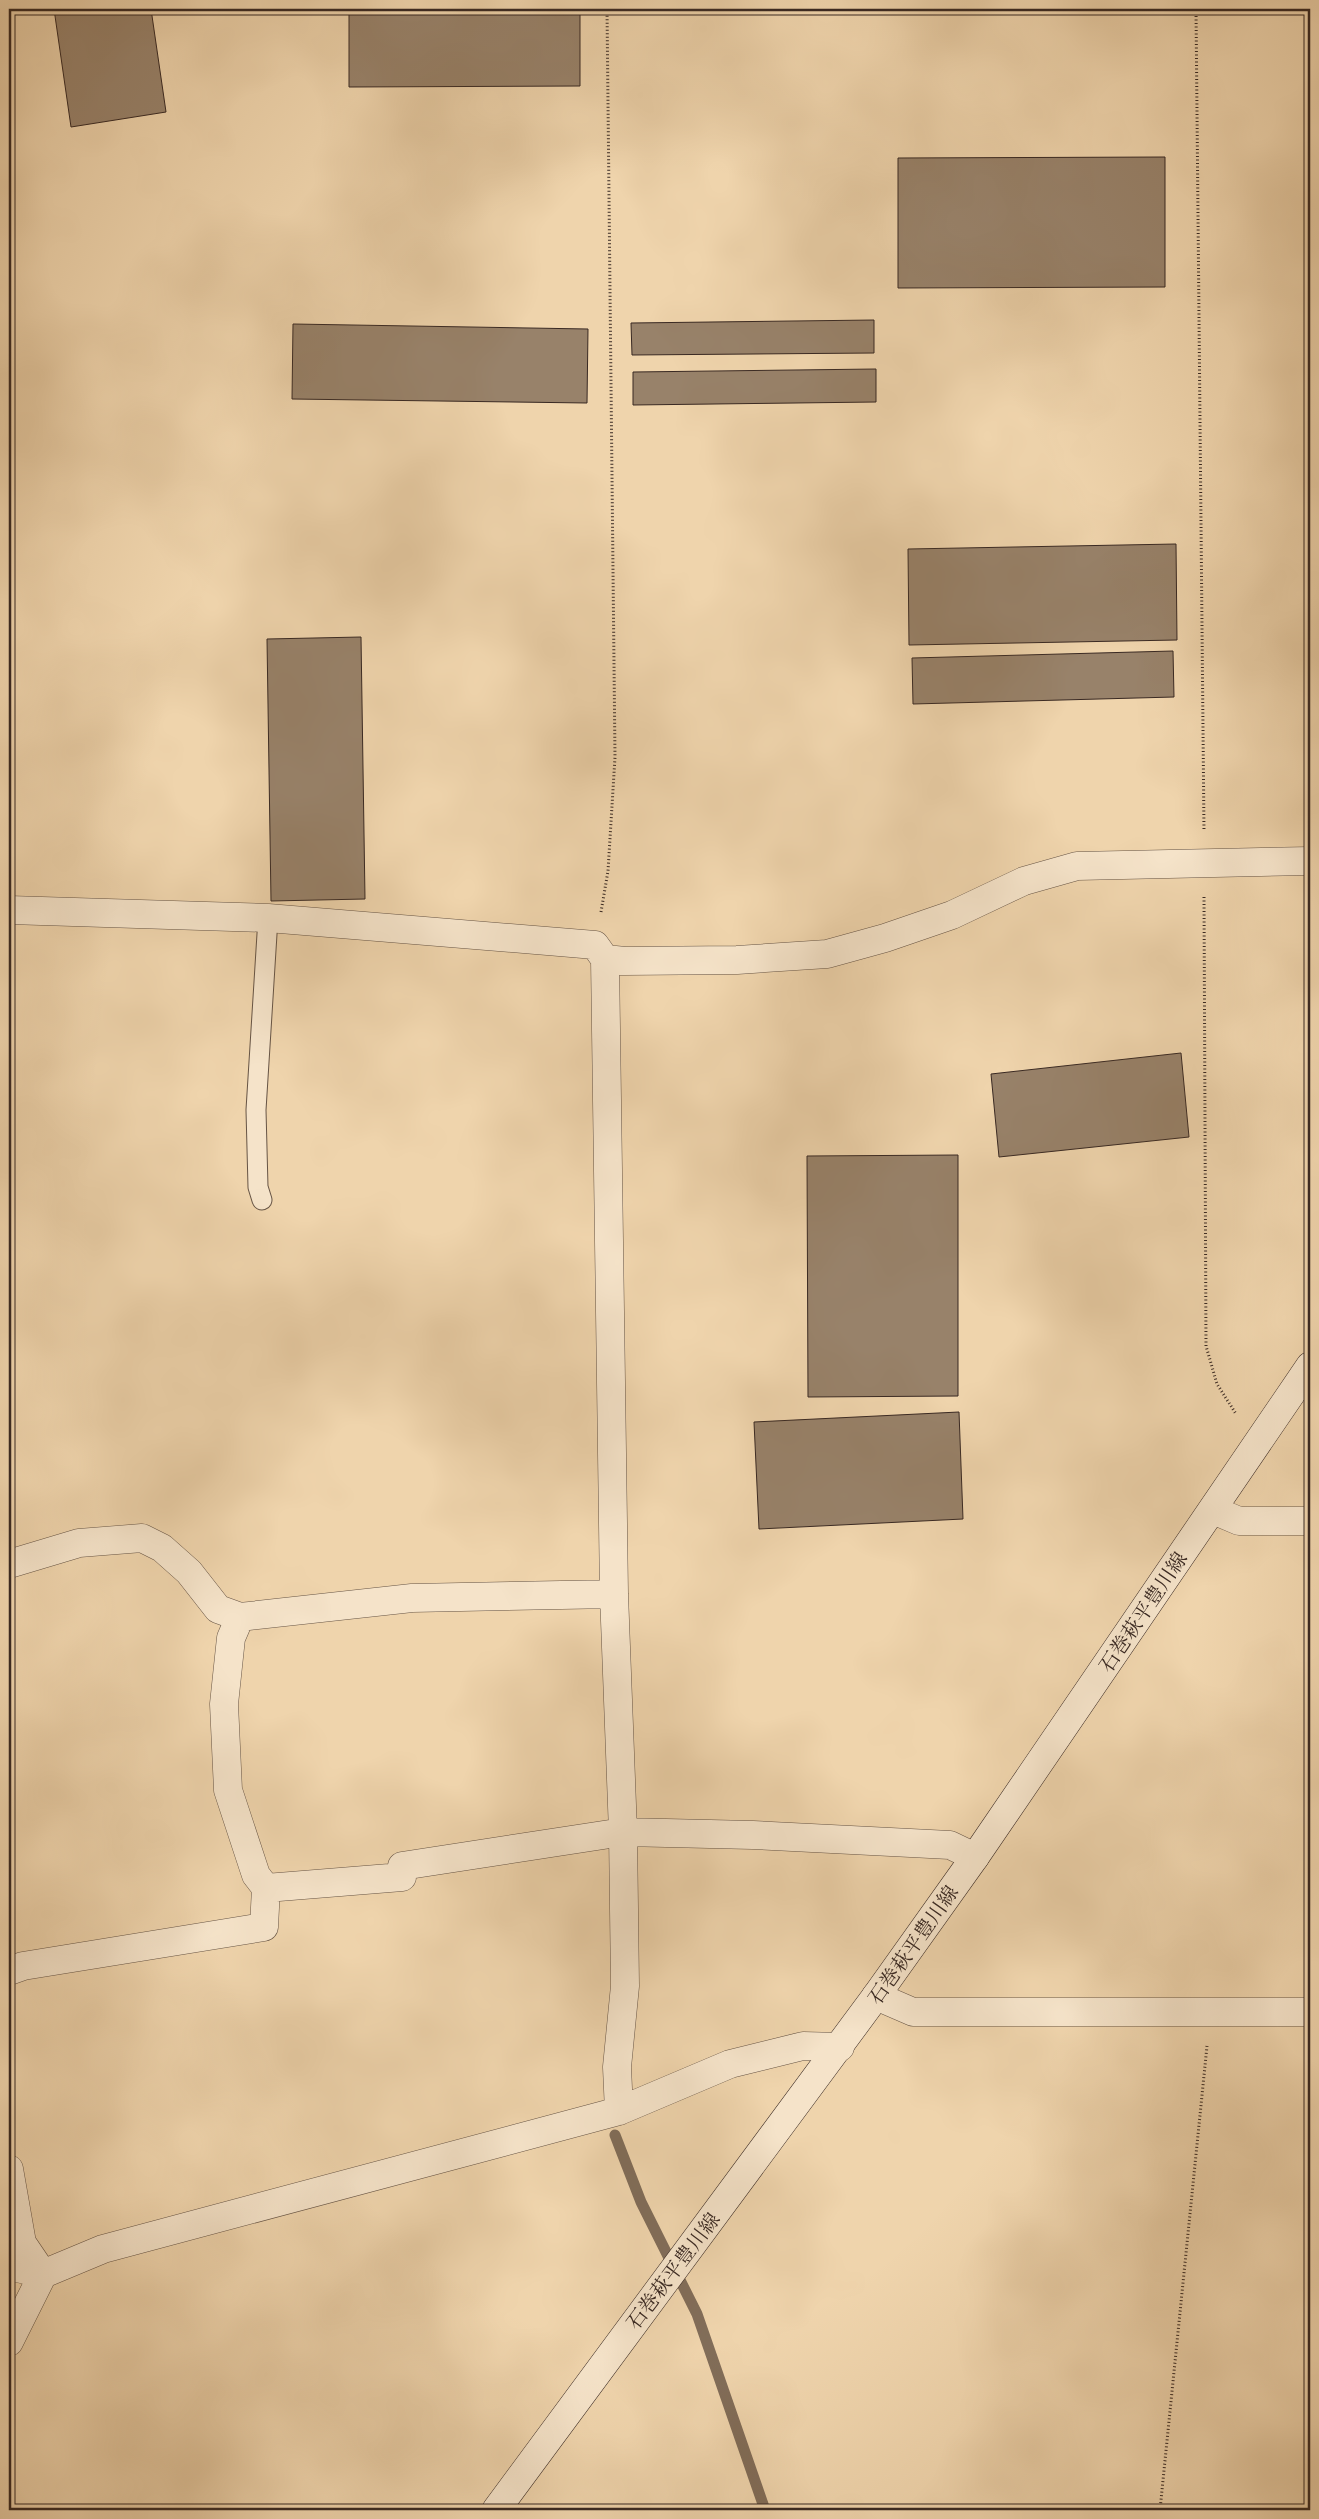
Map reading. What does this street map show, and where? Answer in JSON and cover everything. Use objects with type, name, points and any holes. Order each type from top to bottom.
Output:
[{"type":"street","points":[[9,910],[268,918],[600,952],[625,961],[737,960],[827,954],[893,936],[952,915],[1024,881],[1077,866],[1310,861]]},
{"type":"street","points":[[600,952],[614,1594],[623,1832],[625,1986],[617,2067],[620,2111]]},
{"type":"street","name":"石巻萩平豊川線","points":[[496,2510],[840,2047],[975,1856],[1310,1366]]},
{"type":"street","points":[[1213,1510],[1239,1521],[1310,1521]]},
{"type":"street","points":[[9,1564],[78,1543],[142,1538],[162,1548],[189,1572],[218,1609],[240,1617],[412,1598],[614,1594]]},
{"type":"street","points":[[9,1972],[23,1966],[264,1927],[266,1888],[256,1874],[228,1790],[224,1704],[231,1638],[240,1617]]},
{"type":"street","points":[[266,1888],[402,1876],[402,1866],[623,1832],[754,1835],[950,1845],[975,1856]]},
{"type":"street","points":[[876,1996],[913,2012],[1210,2014],[1310,2012]]},
{"type":"street","points":[[9,2266],[43,2274],[103,2250],[620,2111],[730,2064],[803,2046],[840,2047]]},
{"type":"street","points":[[9,2169],[22,2243],[43,2274]]},
{"type":"street","points":[[9,2342],[43,2274]]},
{"type":"lane","points":[[262,1200],[258,1187],[256,1110],[268,918]]},
{"type":"path","points":[[600,952],[608,871],[615,757],[607,9]]},
{"type":"path","points":[[1196,9],[1204,863],[1206,1346],[1217,1384],[1241,1422],[1259,1440]]},
{"type":"path","points":[[1160,2510],[1210,2014]]},
{"type":"building","points":[[54,9],[151,9],[166,112],[71,127]]},
{"type":"building","points":[[349,9],[580,9],[580,86],[349,87]]},
{"type":"building","points":[[1165,157],[1165,287],[898,288],[898,158]]},
{"type":"building","points":[[874,320],[874,353],[632,355],[631,323]]},
{"type":"building","points":[[293,324],[588,329],[587,403],[292,399]]},
{"type":"building","points":[[876,369],[876,402],[633,405],[633,372]]},
{"type":"building","points":[[9,519],[13,519],[9,577]]},
{"type":"building","points":[[1176,544],[1177,640],[909,645],[908,549]]},
{"type":"building","points":[[361,637],[365,899],[271,901],[267,639]]},
{"type":"building","points":[[1173,651],[1174,697],[913,704],[912,658]]},
{"type":"building","points":[[1181,1053],[1189,1137],[999,1157],[991,1074]]},
{"type":"building","points":[[958,1155],[958,1396],[808,1397],[807,1156]]},
{"type":"building","points":[[959,1412],[963,1519],[759,1529],[754,1422]]},
{"type":"waterway","points":[[615,2135],[641,2202],[697,2314],[765,2510]]}]
